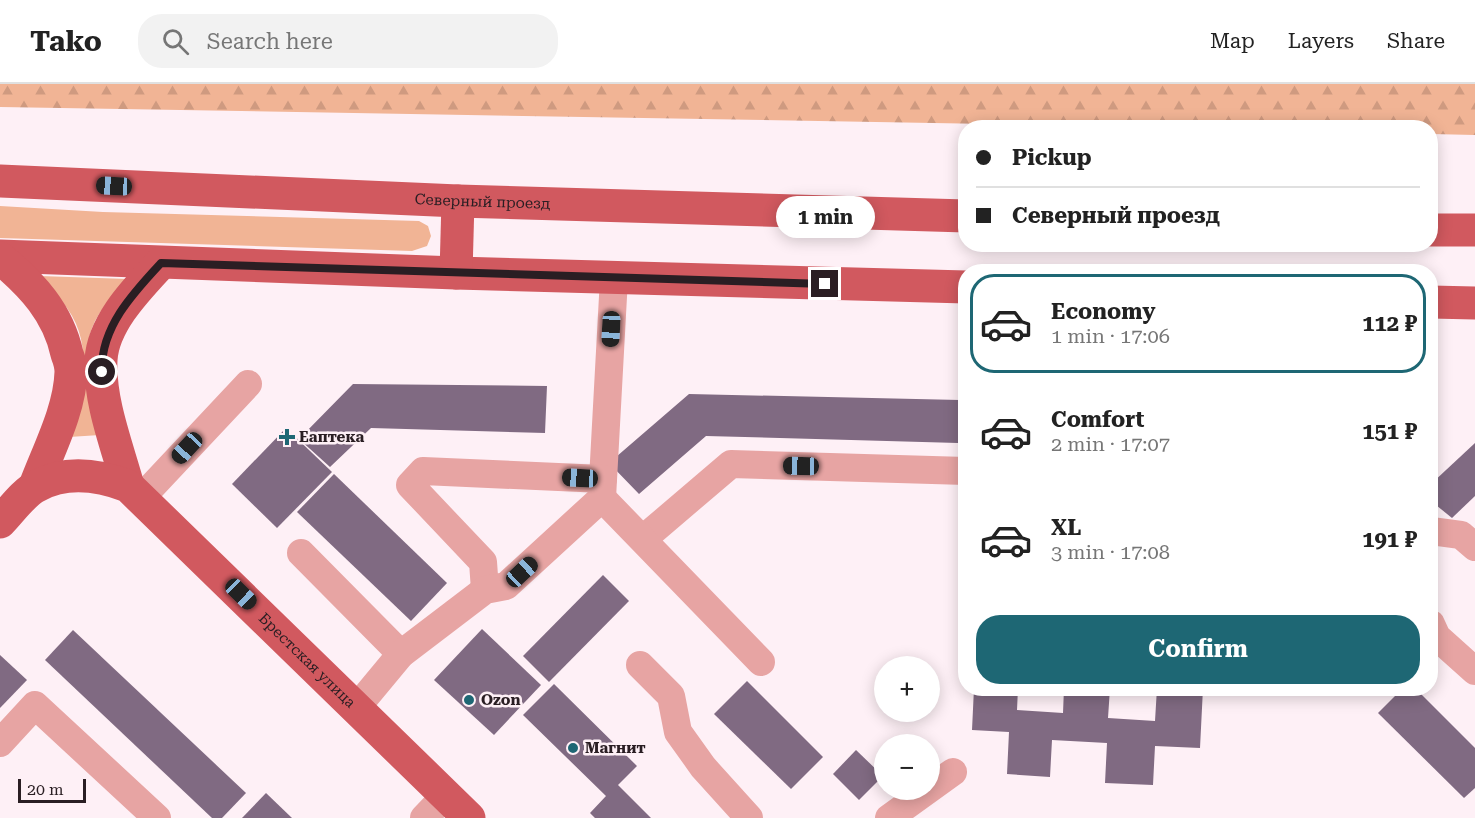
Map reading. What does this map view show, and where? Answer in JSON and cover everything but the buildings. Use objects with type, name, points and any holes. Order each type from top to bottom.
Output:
[{"type":"main road","name":"Северный проезд","points":[[0,181],[458,201],[958,216]]},
{"type":"main road","points":[[456,273],[458,201]]},
{"type":"main road","points":[[1438,230],[1475,230]]},
{"type":"main road","points":[[0,257],[614,278],[958,287]]},
{"type":"main road","points":[[0,257],[28,282],[54,316],[63,334],[71,371],[59,423],[35,486],[0,522]]},
{"type":"main road","points":[[135,491],[103,386],[101,358],[111,328],[134,292],[161,263]]},
{"type":"main road","points":[[1438,302],[1475,303]]},
{"type":"main road","name":"Брестская улица","points":[[35,486],[58,478],[83,475],[107,478],[135,491],[357,707],[435,807],[469,818]]},
{"type":"lane","points":[[357,707],[401,654],[485,590],[507,586],[602,489],[614,278]]},
{"type":"lane","points":[[135,491],[248,384]]},
{"type":"lane","points":[[643,539],[731,464],[958,471]]},
{"type":"lane","points":[[485,590],[483,562],[410,485],[423,471],[602,489],[643,539],[761,662]]},
{"type":"lane","points":[[1438,532],[1470,536]]},
{"type":"lane","points":[[301,553],[401,654]]},
{"type":"lane","points":[[1438,638],[1475,671]]},
{"type":"lane","points":[[640,665],[671,696],[678,732],[696,758],[749,818]]},
{"type":"lane","points":[[0,743],[35,705],[157,818]]},
{"type":"lane","points":[[890,818],[953,772]]},
{"type":"green space","points":[[0,84],[1475,84],[1475,135],[1438,134],[1438,120],[958,120],[958,123],[0,107]]},
{"type":"green space","points":[[0,206],[103,212],[419,221],[428,226],[431,236],[427,246],[412,251],[0,238]]},
{"type":"green space","points":[[40,276],[128,279],[99,314],[89,339],[89,366],[100,435],[69,437],[78,405],[83,372],[81,339],[76,323],[67,308]]},
{"type":"place","name":"Еаптека","points":[[287,437]]},
{"type":"place","name":"Ozon","points":[[469,700]]},
{"type":"place","name":"Магнит","points":[[573,748]]},
{"type":"route","points":[[102,372],[101,358],[111,328],[134,292],[161,263],[825,284]]}]
